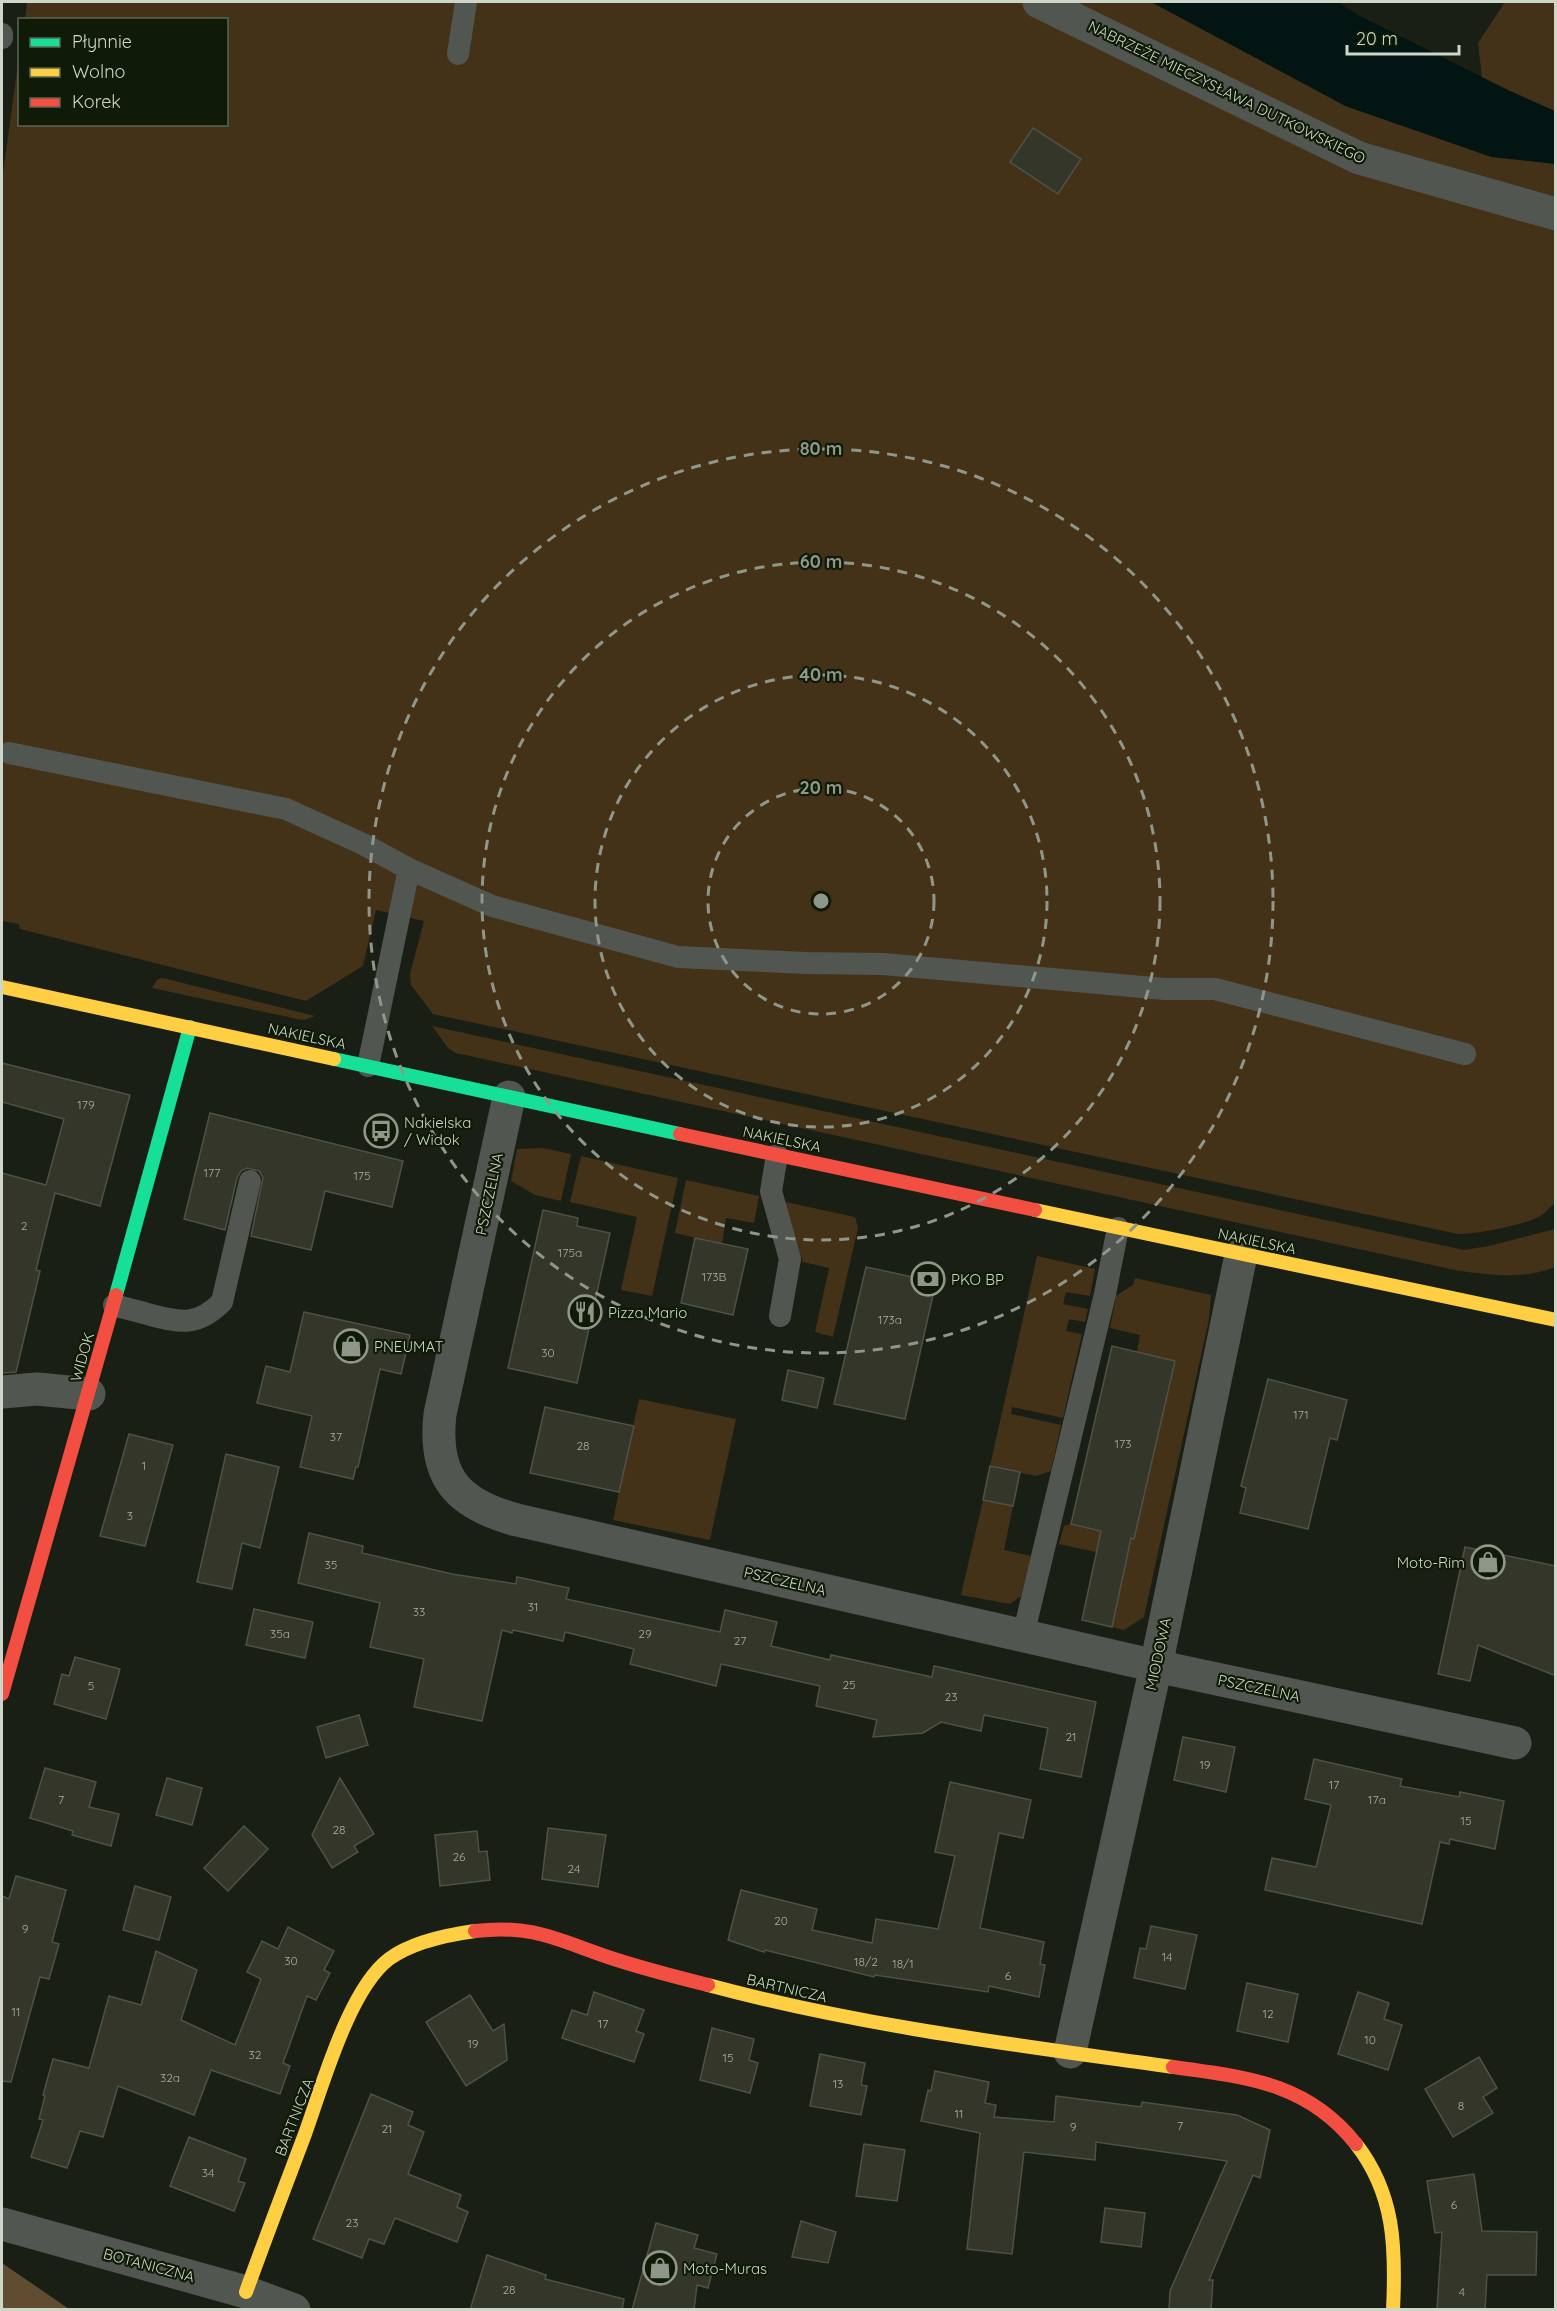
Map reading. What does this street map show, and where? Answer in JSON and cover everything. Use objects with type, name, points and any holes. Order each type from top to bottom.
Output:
[{"type":"street","name":"NABRZEŻE MIECZYSŁAWA DUTKOWSKIEGO","points":[[1039,2],[1359,158],[1556,214]]},
{"type":"street","name":"NAKIELSKA","points":[[2,987],[1241,1255],[1556,1320]]},
{"type":"street","name":"WIDOK","points":[[2,1694],[89,1394],[190,1027]]},
{"type":"street","name":"PSZCZELNA","points":[[509,1097],[440,1414],[439,1452],[444,1470],[453,1485],[468,1498],[488,1510],[517,1520],[1156,1666],[1515,1743]]},
{"type":"street","name":"MIODOWA","points":[[1070,2052],[1156,1666],[1241,1255]]},
{"type":"street","points":[[2,1392],[37,1389],[89,1394]]},
{"type":"street","name":"BARTNICZA","points":[[246,2292],[339,2046],[362,1991],[374,1974],[405,1949],[421,1943],[480,1931],[518,1929],[537,1932],[686,1981],[807,2010],[903,2028],[1247,2077],[1283,2089],[1331,2119],[1358,2143],[1373,2166],[1392,2224],[1396,2272],[1393,2310]]},
{"type":"street","name":"BOTANICZNA","points":[[2,2224],[246,2292],[294,2310]]},
{"type":"lane","points":[[458,54],[466,2]]},
{"type":"lane","points":[[9,753],[286,808],[363,844],[409,869],[492,906],[678,957],[883,964],[1165,989],[1215,989],[1465,1054]]},
{"type":"lane","points":[[368,1066],[409,869]]},
{"type":"lane","points":[[777,1155],[771,1191],[790,1259],[780,1316]]},
{"type":"lane","points":[[114,1305],[178,1322],[196,1320],[211,1313],[222,1302],[250,1181]]},
{"type":"lane","points":[[1023,1636],[1105,1294],[1118,1228]]},
{"type":"shaded area","points":[[27,2],[1152,2],[1345,106],[1491,156],[1478,43],[1505,2],[1555,2],[1556,1202],[1535,1219],[1489,1231],[1458,1234],[433,1014],[411,985],[410,974],[424,921],[376,910],[363,966],[306,1001],[20,929],[19,924],[2,921],[2,180],[18,64],[18,126],[228,126],[228,18],[25,18]]},
{"type":"shaded area","points":[[1151,2],[1337,2],[1358,15],[1508,90],[1555,111],[1555,164],[1491,157],[1346,106]]},
{"type":"shaded area","points":[[161,978],[315,1016],[304,1020],[297,1019],[152,988]]},
{"type":"shaded area","points":[[432,1026],[1464,1250],[1555,1229],[1555,1267],[1518,1275],[1493,1275],[1455,1270],[456,1053],[448,1048]]},
{"type":"shaded area","points":[[543,1148],[571,1154],[561,1201],[535,1195],[511,1181],[517,1149]]},
{"type":"shaded area","points":[[581,1156],[678,1178],[652,1296],[621,1290],[637,1217],[570,1202]]},
{"type":"shaded area","points":[[686,1180],[759,1196],[754,1223],[726,1218],[722,1244],[675,1233]]},
{"type":"shaded area","points":[[781,1201],[855,1217],[858,1228],[833,1337],[815,1332],[829,1268],[803,1262]]},
{"type":"shaded area","points":[[1037,1256],[1095,1269],[1090,1296],[1066,1292],[1063,1304],[1088,1309],[1085,1322],[1069,1319],[1066,1331],[1082,1334],[1063,1418],[1012,1407],[1011,1414],[1061,1425],[1051,1471],[1036,1476],[990,1466]]},
{"type":"shaded area","points":[[1135,1278],[1211,1295],[1209,1319],[1144,1617],[1124,1630],[1112,1627],[1126,1562],[1096,1552],[1059,1544],[1064,1526],[1071,1524],[1134,1538],[1175,1361],[1137,1352],[1140,1335],[1110,1328],[1116,1296],[1133,1285]]},
{"type":"shaded area","points":[[639,1399],[736,1419],[710,1540],[613,1520]]},
{"type":"shaded area","points":[[983,1500],[1013,1506],[1004,1550],[1031,1556],[1021,1596],[1010,1604],[961,1595]]},
{"type":"shaded area","points":[[2,2263],[69,2309],[2,2309]]},
{"type":"building","points":[[1033,128],[1081,159],[1058,194],[1010,162]]},
{"type":"building","points":[[2,1063],[130,1095],[100,1206],[55,1193],[36,1270],[40,1271],[16,1372],[2,1373],[2,1173],[46,1185],[64,1119],[2,1102]]},
{"type":"building","points":[[210,1113],[403,1161],[392,1207],[325,1191],[311,1250],[251,1236],[263,1178],[259,1171],[247,1168],[241,1171],[237,1178],[225,1230],[184,1219]]},
{"type":"building","points":[[543,1210],[578,1218],[577,1226],[610,1233],[577,1383],[508,1368]]},
{"type":"building","points":[[695,1238],[748,1249],[733,1315],[681,1303]]},
{"type":"building","points":[[866,1267],[936,1282],[905,1419],[834,1404]]},
{"type":"building","points":[[304,1312],[410,1335],[401,1374],[380,1369],[358,1467],[356,1467],[353,1479],[300,1467],[312,1416],[257,1403],[266,1366],[290,1372]]},
{"type":"building","points":[[1112,1346],[1175,1361],[1134,1539],[1131,1538],[1112,1627],[1082,1620],[1101,1531],[1071,1524]]},
{"type":"building","points":[[788,1370],[824,1378],[817,1408],[782,1400]]},
{"type":"building","points":[[1268,1379],[1347,1400],[1337,1440],[1330,1438],[1308,1529],[1240,1513],[1246,1488],[1241,1486]]},
{"type":"building","points":[[545,1407],[634,1426],[619,1492],[530,1473]]},
{"type":"building","points":[[129,1434],[173,1445],[145,1546],[100,1536]]},
{"type":"building","points":[[226,1454],[279,1467],[260,1548],[242,1543],[232,1589],[197,1582]]},
{"type":"building","points":[[990,1466],[1020,1472],[1013,1506],[983,1500]]},
{"type":"building","points":[[309,1533],[363,1546],[362,1553],[452,1574],[516,1584],[517,1577],[569,1588],[566,1599],[720,1632],[725,1610],[777,1622],[771,1646],[830,1660],[831,1655],[932,1677],[934,1666],[1096,1702],[1081,1777],[1040,1769],[1048,1728],[984,1715],[981,1731],[941,1722],[923,1733],[873,1737],[877,1720],[816,1706],[820,1686],[721,1664],[716,1686],[630,1664],[634,1649],[565,1632],[563,1641],[513,1630],[512,1633],[502,1630],[482,1721],[414,1707],[424,1659],[370,1647],[380,1603],[298,1583]]},
{"type":"building","points":[[1465,1547],[1556,1566],[1556,1676],[1478,1645],[1470,1681],[1438,1674]]},
{"type":"building","points":[[254,1609],[313,1622],[305,1658],[246,1645]]},
{"type":"building","points":[[75,1657],[120,1669],[106,1719],[54,1704],[62,1674],[69,1676]]},
{"type":"building","points":[[359,1715],[368,1745],[326,1758],[317,1727]]},
{"type":"building","points":[[1183,1737],[1235,1747],[1226,1792],[1174,1780]]},
{"type":"building","points":[[1314,1759],[1402,1779],[1400,1786],[1459,1797],[1460,1792],[1504,1801],[1495,1849],[1450,1839],[1449,1844],[1440,1842],[1422,1924],[1265,1890],[1272,1858],[1316,1867],[1331,1805],[1305,1799]]},
{"type":"building","points":[[45,1768],[96,1782],[89,1807],[119,1814],[111,1846],[72,1835],[73,1831],[30,1818]]},
{"type":"building","points":[[167,1778],[202,1788],[192,1825],[156,1815]]},
{"type":"building","points":[[340,1778],[374,1834],[354,1846],[358,1852],[332,1868],[312,1835]]},
{"type":"building","points":[[950,1782],[1031,1800],[1023,1838],[999,1833],[980,1928],[1044,1942],[1040,1964],[1045,1965],[1039,1997],[989,1986],[988,1992],[875,1975],[874,1977],[765,1950],[764,1952],[728,1940],[741,1890],[817,1909],[812,1930],[872,1943],[876,1919],[938,1929],[955,1856],[935,1852]]},
{"type":"building","points":[[244,1826],[268,1849],[228,1891],[204,1868]]},
{"type":"building","points":[[548,1828],[606,1835],[598,1887],[542,1879]]},
{"type":"building","points":[[477,1831],[479,1852],[487,1851],[490,1880],[440,1886],[435,1835]]},
{"type":"building","points":[[16,1876],[66,1890],[52,1942],[59,1944],[49,1979],[40,1977],[11,2082],[2,2081],[2,1896],[9,1899]]},
{"type":"building","points":[[135,1886],[171,1897],[159,1940],[123,1930]]},
{"type":"building","points":[[1151,1926],[1197,1935],[1185,1989],[1134,1978],[1140,1948],[1146,1949]]},
{"type":"building","points":[[288,1927],[334,1951],[324,1970],[330,1973],[316,2000],[307,1996],[283,2063],[290,2066],[280,2094],[211,2070],[194,2115],[118,2086],[103,2137],[80,2131],[67,2168],[31,2157],[43,2120],[39,2119],[53,2059],[89,2068],[109,1996],[141,2005],[156,1951],[197,1970],[181,2020],[235,2045],[261,1979],[247,1972],[262,1941],[278,1949]]},
{"type":"building","points":[[1247,1983],[1298,1994],[1288,2042],[1237,2031]]},
{"type":"building","points":[[594,1992],[644,2010],[636,2031],[644,2034],[634,2062],[562,2038],[572,2010],[587,2015]]},
{"type":"building","points":[[1358,1992],[1389,2003],[1384,2019],[1402,2025],[1388,2070],[1338,2054]]},
{"type":"building","points":[[470,1995],[493,2031],[504,2024],[507,2060],[466,2086],[426,2022]]},
{"type":"building","points":[[712,2028],[754,2039],[749,2060],[758,2063],[750,2093],[700,2080]]},
{"type":"building","points":[[820,2054],[865,2063],[861,2085],[867,2086],[861,2115],[810,2106]]},
{"type":"building","points":[[1479,2057],[1497,2088],[1483,2097],[1493,2113],[1453,2137],[1425,2089]]},
{"type":"building","points":[[935,2071],[989,2082],[985,2103],[996,2105],[994,2117],[1054,2122],[1056,2096],[1141,2107],[1142,2102],[1237,2115],[1270,2130],[1260,2178],[1253,2175],[1209,2280],[1213,2280],[1211,2310],[1169,2310],[1170,2291],[1227,2161],[1096,2142],[1095,2160],[1024,2152],[1012,2254],[967,2249],[980,2133],[921,2121]]},
{"type":"building","points":[[371,2094],[413,2112],[408,2125],[424,2132],[408,2174],[461,2195],[457,2207],[468,2212],[457,2242],[395,2218],[384,2244],[369,2239],[362,2258],[313,2239]]},
{"type":"building","points":[[189,2137],[246,2159],[238,2181],[245,2183],[234,2211],[170,2186]]},
{"type":"building","points":[[864,2144],[905,2150],[897,2201],[856,2196]]},
{"type":"building","points":[[1474,2174],[1482,2231],[1537,2232],[1536,2275],[1487,2275],[1485,2310],[1437,2310],[1442,2232],[1435,2233],[1427,2181]]},
{"type":"building","points":[[1105,2208],[1145,2213],[1141,2247],[1101,2242]]},
{"type":"building","points":[[801,2221],[836,2232],[828,2263],[792,2257]]},
{"type":"building","points":[[656,2223],[698,2235],[694,2248],[717,2254],[708,2288],[697,2285],[694,2310],[632,2310]]},
{"type":"building","points":[[487,2255],[546,2275],[545,2279],[624,2299],[622,2310],[470,2310]]},
{"type":"traffic: fast","points":[[116,1295],[190,1027]]},
{"type":"traffic: fast","points":[[334,1059],[680,1134]]},
{"type":"traffic: slow","points":[[2,987],[334,1059]]},
{"type":"traffic: slow","points":[[1035,1210],[1556,1320]]},
{"type":"traffic: slow","points":[[246,2292],[338,2040],[361,1992],[375,1973],[398,1953],[430,1940],[475,1931]]},
{"type":"traffic: slow","points":[[708,1985],[881,2023],[1173,2067]]},
{"type":"traffic: slow","points":[[1356,2144],[1379,2182],[1386,2202],[1393,2243],[1393,2310]]},
{"type":"traffic: jam","points":[[680,1134],[1035,1210]]},
{"type":"traffic: jam","points":[[2,1694],[116,1295]]},
{"type":"traffic: jam","points":[[475,1931],[496,1929],[531,1932],[626,1963],[708,1985]]},
{"type":"traffic: jam","points":[[1173,2067],[1250,2079],[1296,2095],[1317,2107],[1337,2123],[1356,2144]]},
{"type":"place","name":"Nakielska / Widok","points":[[381,1131]]},
{"type":"place","name":"PKO BP","points":[[928,1279]]},
{"type":"place","name":"Pizza Mario","points":[[585,1312]]},
{"type":"place","name":"PNEUMAT","points":[[351,1346]]},
{"type":"place","name":"Moto-Rim","points":[[1488,1562]]},
{"type":"place","name":"Moto-Muras","points":[[660,2268]]}]
